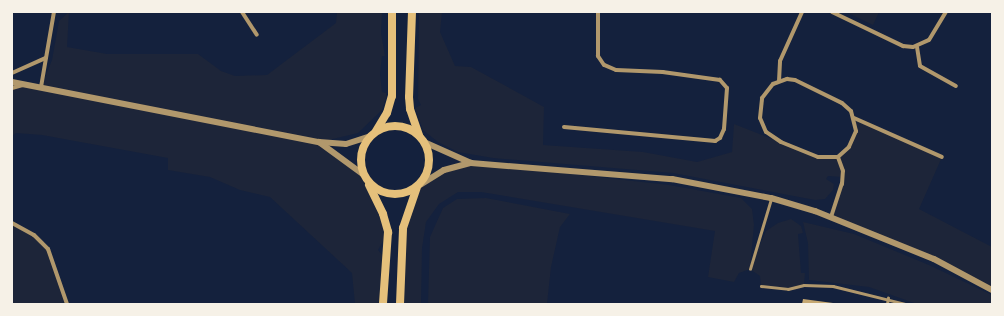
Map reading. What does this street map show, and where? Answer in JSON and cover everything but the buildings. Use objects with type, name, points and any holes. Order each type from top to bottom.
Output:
[{"type":"main road","points":[[383,304],[388,262],[388,232],[383,214],[365,178],[361,155],[387,113],[392,96],[392,12]]},
{"type":"main road","points":[[400,304],[402,235],[408,207],[430,164],[424,142],[419,135],[410,110],[409,62],[412,12]]},
{"type":"main road","points":[[373,134],[398,126],[419,135]]},
{"type":"main road","points":[[365,178],[377,190],[391,195],[405,194],[419,186]]},
{"type":"street","points":[[41,87],[54,12]]},
{"type":"street","points":[[242,12],[257,35]]},
{"type":"street","points":[[564,127],[715,141],[720,138],[724,129],[727,88],[720,80],[662,72],[616,70],[604,65],[598,56],[598,12]]},
{"type":"street","points":[[779,81],[780,61],[802,12]]},
{"type":"street","points":[[832,12],[904,46],[916,46],[929,40],[937,31],[946,12]]},
{"type":"street","points":[[916,46],[920,66],[956,86]]},
{"type":"street","points":[[12,73],[46,58]]},
{"type":"street","points":[[794,80],[842,103],[851,111],[854,118],[856,131],[849,148],[838,157],[818,157],[781,142],[766,132],[760,118],[762,98],[779,81],[794,80]]},
{"type":"street","points":[[12,82],[298,136],[319,142],[346,144],[373,134]]},
{"type":"street","points":[[12,88],[25,84]]},
{"type":"street","points":[[854,118],[942,157]]},
{"type":"street","points":[[319,142],[365,178]]},
{"type":"street","points":[[424,142],[471,163]]},
{"type":"street","points":[[831,217],[842,184],[843,171],[838,157]]},
{"type":"street","points":[[419,186],[444,170],[471,163],[672,179],[771,198],[815,211],[934,259],[992,290]]},
{"type":"street","points":[[12,223],[34,235],[48,249],[67,304]]},
{"type":"lane","points":[[750,269],[771,198]]},
{"type":"lane","points":[[761,286],[788,289],[804,285],[834,286],[888,298],[906,304]]},
{"type":"lane","points":[[887,304],[888,298]]},
{"type":"shaded area","points":[[69,12],[67,47],[107,54],[198,54],[221,71],[235,76],[267,75],[336,23],[337,12],[382,12],[381,33],[385,56],[382,56],[380,74],[382,92],[386,93],[386,98],[382,110],[358,133],[320,142],[364,175],[383,214],[388,232],[378,250],[388,262],[383,304],[355,304],[352,273],[270,197],[240,190],[210,177],[168,170],[168,158],[42,135],[16,133],[12,136],[12,88],[25,85],[41,87],[52,60],[59,21]]},
{"type":"shaded area","points":[[419,12],[442,12],[440,32],[455,66],[471,67],[544,107],[543,145],[643,152],[697,162],[732,152],[734,124],[818,157],[832,158],[844,153],[856,131],[854,118],[942,157],[919,209],[992,247],[992,290],[934,259],[831,217],[843,177],[828,176],[826,179],[834,184],[833,190],[825,199],[815,200],[673,173],[493,158],[458,152],[438,142],[423,130],[415,108],[421,105],[418,99]]},
{"type":"shaded area","points":[[846,12],[879,12],[873,25]]},
{"type":"shaded area","points":[[471,163],[669,185],[741,198],[752,209],[754,225],[750,267],[766,231],[778,223],[791,219],[801,226],[803,233],[798,234],[801,273],[805,273],[804,285],[788,289],[761,286],[760,276],[750,269],[739,273],[734,282],[708,277],[715,231],[481,192],[458,192],[439,204],[426,222],[422,248],[421,304],[400,304],[403,228],[417,187],[444,170]]},
{"type":"shaded area","points":[[486,198],[570,214],[560,227],[551,267],[547,304],[428,304],[430,237],[443,208],[457,199]]},
{"type":"shaded area","points":[[803,222],[854,234],[929,265],[992,295],[992,304],[917,304],[869,287],[809,280],[808,243]]},
{"type":"shaded area","points":[[12,223],[34,235],[48,249],[67,304],[12,304]]}]
